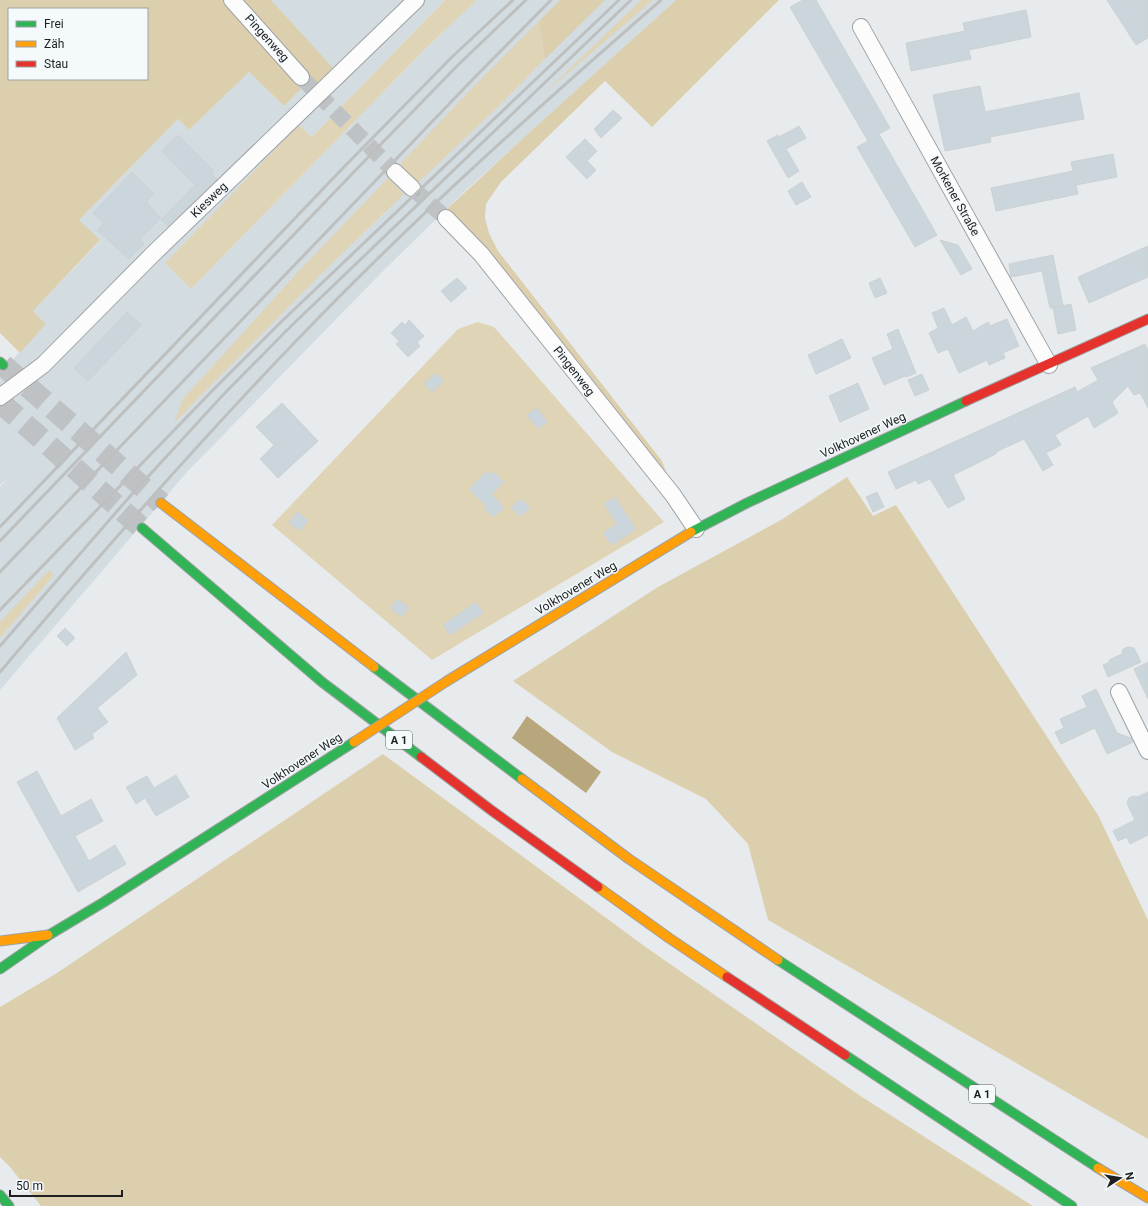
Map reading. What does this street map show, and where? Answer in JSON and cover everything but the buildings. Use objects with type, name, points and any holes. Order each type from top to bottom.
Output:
[{"type":"main road","name":"Volkhovener Weg","points":[[0,969],[49,935],[104,902],[499,648],[696,529],[754,500],[959,404],[1049,365],[1148,319]]},
{"type":"main road","name":"A 1","points":[[161,503],[360,657],[629,859],[824,992],[1086,1161],[1148,1198]]},
{"type":"main road","name":"A 1","points":[[142,528],[322,682],[491,810],[669,938],[1072,1206]]},
{"type":"main road","name":"Volkhovener Weg","points":[[0,941],[49,935]]},
{"type":"main road","points":[[0,1195],[9,1206]]},
{"type":"street","name":"Pingenweg","points":[[232,0],[301,77]]},
{"type":"street","name":"Kiesweg","points":[[0,396],[43,365],[164,244],[416,0]]},
{"type":"street","name":"Morkener Straße","points":[[861,27],[1049,365]]},
{"type":"street","points":[[396,172],[412,188]]},
{"type":"street","name":"Pingenweg","points":[[446,218],[481,254],[672,495],[696,529]]},
{"type":"street","points":[[1119,692],[1148,751]]},
{"type":"shaded area","points":[[0,0],[224,0],[304,86],[284,106],[249,72],[189,130],[178,119],[79,220],[100,240],[33,311],[46,324],[20,353],[0,333]]},
{"type":"shaded area","points":[[240,0],[271,0],[333,68],[315,85]]},
{"type":"shaded area","points":[[271,0],[445,0],[312,137],[299,125],[166,263],[191,289],[427,47],[477,0],[676,0],[466,190],[384,270],[187,472],[0,690],[0,487],[9,477],[0,485],[0,373],[46,324],[33,311],[100,241],[78,221],[178,119],[189,130],[249,72],[284,106],[304,86],[315,85],[332,68]]},
{"type":"shaded area","points":[[445,0],[477,0],[427,47],[191,289],[165,263],[299,125],[312,137]]},
{"type":"shaded area","points":[[560,0],[605,0],[545,59],[539,21]]},
{"type":"shaded area","points":[[641,0],[653,0],[540,97]]},
{"type":"shaded area","points":[[676,0],[779,0],[652,127],[605,81],[501,182],[486,204],[485,218],[489,233],[498,251],[662,461],[669,480],[484,248],[447,209]]},
{"type":"shaded area","points":[[539,21],[545,59],[501,104],[418,183],[400,164],[478,82]]},
{"type":"shaded area","points":[[388,178],[404,194],[319,276],[174,423],[183,399],[295,275]]},
{"type":"shaded area","points":[[478,322],[494,327],[664,522],[432,660],[272,525],[458,329]]},
{"type":"shaded area","points":[[847,477],[873,516],[896,505],[1098,815],[1148,920],[1148,1139],[768,920],[748,844],[706,799],[612,752],[513,681],[658,587],[781,520]]},
{"type":"shaded area","points":[[49,570],[54,575],[0,638],[0,622]]},
{"type":"shaded area","points":[[527,716],[601,772],[586,793],[512,738]]},
{"type":"shaded area","points":[[383,754],[647,948],[862,1097],[1033,1206],[41,1206],[10,1167],[0,1157],[0,1007],[57,973]]},
{"type":"tunnel","points":[[301,77],[395,172]]},
{"type":"tunnel","points":[[412,188],[446,218]]},
{"type":"tunnel","points":[[3,365],[161,503]]},
{"type":"tunnel","points":[[0,402],[142,528]]},
{"type":"railway","points":[[0,527],[342,169],[452,57],[513,0]]},
{"type":"railway","points":[[0,541],[350,176],[458,65],[526,0]]},
{"type":"railway","points":[[0,572],[474,78],[551,0]]},
{"type":"railway","points":[[0,610],[280,323],[619,0]]},
{"type":"railway","points":[[0,646],[132,494],[223,395],[287,330],[631,0]]},
{"type":"railway","points":[[0,672],[183,462],[341,295],[475,166],[661,0]]},
{"type":"traffic: fast","points":[[0,362],[3,365]]},
{"type":"traffic: fast","points":[[691,532],[747,503],[966,401]]},
{"type":"traffic: fast","points":[[142,528],[322,682],[421,757]]},
{"type":"traffic: fast","points":[[374,667],[522,779]]},
{"type":"traffic: fast","points":[[0,969],[49,935],[104,902],[354,742]]},
{"type":"traffic: fast","points":[[778,960],[1098,1168]]},
{"type":"traffic: fast","points":[[845,1055],[1072,1206]]},
{"type":"traffic: fast","points":[[0,1195],[9,1206]]},
{"type":"traffic: slow","points":[[161,503],[374,667]]},
{"type":"traffic: slow","points":[[447,681],[691,532]]},
{"type":"traffic: slow","points":[[354,742],[447,681]]},
{"type":"traffic: slow","points":[[522,779],[629,859],[778,960]]},
{"type":"traffic: slow","points":[[598,887],[669,938],[727,977]]},
{"type":"traffic: slow","points":[[0,941],[48,935]]},
{"type":"traffic: slow","points":[[1098,1168],[1148,1198]]},
{"type":"traffic: jam","points":[[966,401],[1148,319]]},
{"type":"traffic: jam","points":[[421,757],[491,810],[598,887]]},
{"type":"traffic: jam","points":[[727,977],[845,1055]]}]
